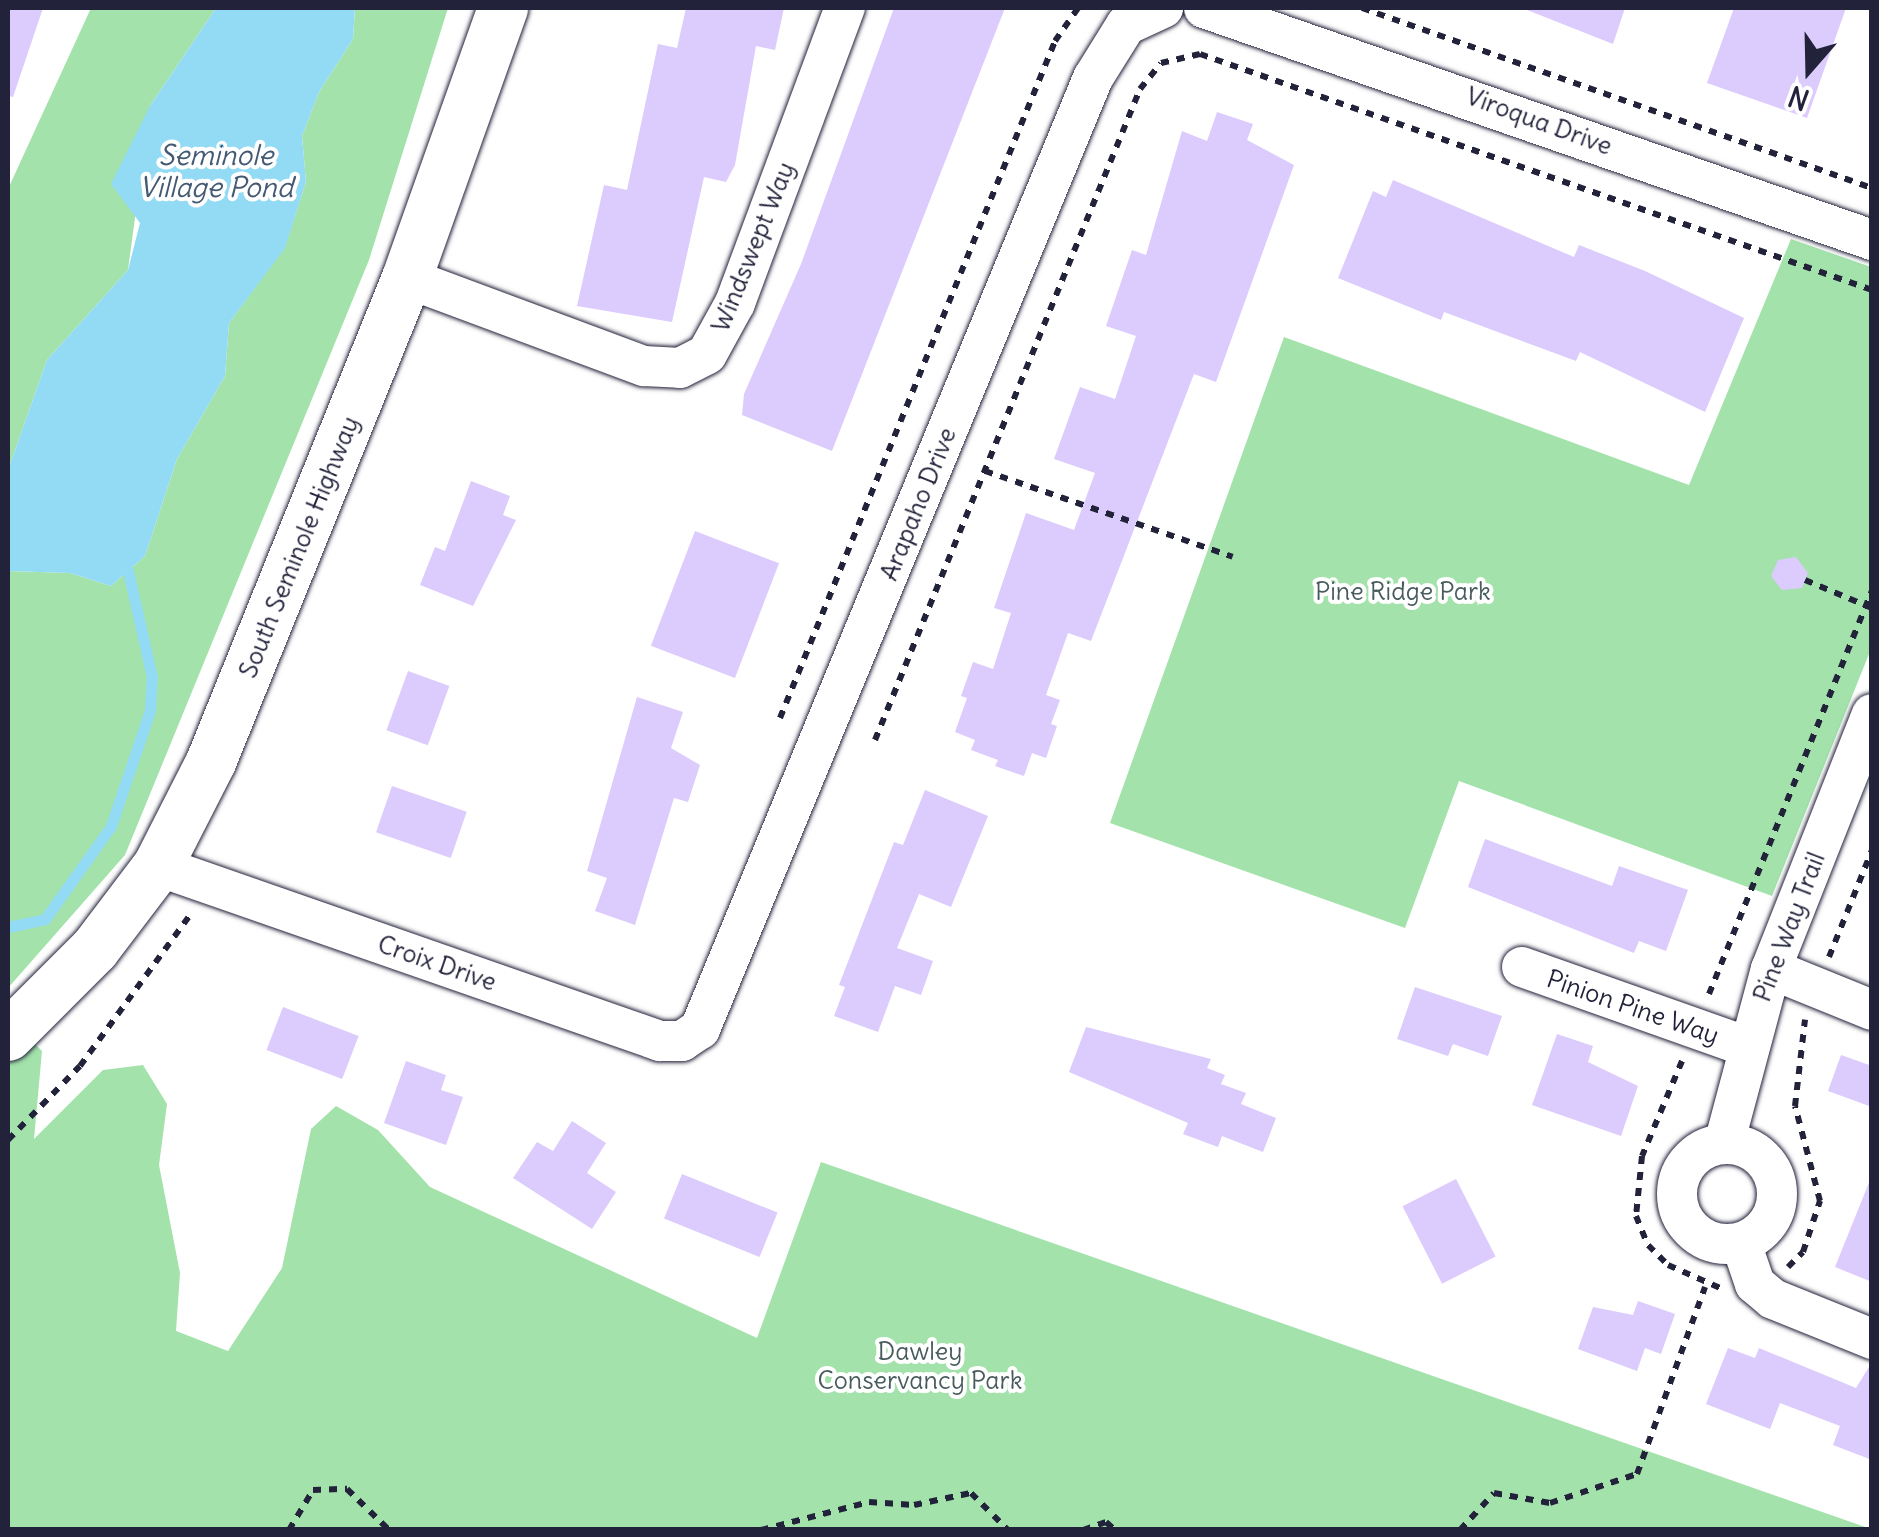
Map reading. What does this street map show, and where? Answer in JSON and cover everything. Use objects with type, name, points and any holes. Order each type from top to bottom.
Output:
[{"type":"street","name":"South Seminole Highway","points":[[8,1036],[95,949],[158,866],[248,675],[407,278],[503,8]]},
{"type":"street","name":"Windswept Way","points":[[407,278],[644,366],[680,368],[707,354],[735,304],[846,8]]},
{"type":"street","name":"Arapaho Drive","points":[[710,1016],[1093,78],[1114,40],[1156,8]]},
{"type":"street","name":"Viroqua Drive","points":[[1204,8],[1872,240]]},
{"type":"street","name":"Pine Way Trail","points":[[1724,1144],[1745,1046],[1771,969],[1872,714]]},
{"type":"street","name":"Croix Drive","points":[[158,866],[660,1040],[682,1041],[710,1016]]},
{"type":"street","name":"Pinion Pine Way","points":[[1522,967],[1745,1046]]},
{"type":"street","points":[[1771,969],[1872,1010]]},
{"type":"street","points":[[1724,1144],[1755,1152],[1775,1178],[1776,1210],[1741,1243],[1708,1241],[1678,1203],[1683,1170],[1724,1144]]},
{"type":"street","points":[[1741,1243],[1755,1284],[1772,1299],[1872,1338]]},
{"type":"path","points":[[780,718],[1055,40],[1078,8]]},
{"type":"path","points":[[1362,8],[1872,188]]},
{"type":"path","points":[[875,740],[1140,89],[1161,63],[1200,54],[1872,290]]},
{"type":"path","points":[[985,471],[1233,557]]},
{"type":"path","points":[[1805,580],[1872,608]]},
{"type":"path","points":[[8,1140],[80,1066],[212,885]]},
{"type":"path","points":[[1460,1530],[1494,1493],[1550,1503],[1637,1474],[1705,1287]]},
{"type":"path","points":[[289,1530],[313,1490],[347,1488],[390,1530]]},
{"type":"path","points":[[762,1530],[869,1502],[914,1506],[971,1493],[1008,1530]]},
{"type":"path","points":[[1083,1530],[1106,1522],[1115,1530]]},
{"type":"green space","points":[[91,8],[216,8],[150,106],[128,270],[47,360],[8,470],[8,189]]},
{"type":"green space","points":[[355,8],[448,8],[369,260],[125,855],[8,988],[8,571],[70,573],[111,586],[145,556],[177,459],[225,376],[229,323],[285,247],[306,182],[302,136],[319,92],[353,39]]},
{"type":"green space","name":"Pine Ridge Park","points":[[1791,239],[1871,267],[1871,649],[1772,896],[1459,781],[1405,928],[1110,823],[1284,337],[1689,485]]},
{"type":"green space","name":"Dawley Conservancy Park","points":[[8,1018],[42,1051],[34,1139],[103,1070],[143,1065],[167,1104],[159,1165],[180,1273],[176,1331],[228,1351],[282,1268],[311,1129],[336,1106],[378,1130],[430,1187],[757,1338],[821,1162],[1871,1529],[8,1529]]},
{"type":"water","name":"Seminole Village Pond","points":[[216,8],[355,8],[353,39],[319,92],[302,136],[306,182],[285,248],[229,323],[225,376],[177,459],[145,556],[111,586],[70,573],[8,571],[8,470],[47,360],[128,270],[140,223],[111,184],[150,106]]},
{"type":"building","points":[[8,8],[43,8],[13,97],[8,96]]},
{"type":"building","points":[[686,8],[784,8],[775,50],[756,46],[735,165],[726,182],[704,177],[672,322],[577,306],[604,185],[627,190],[658,44],[677,48]]},
{"type":"building","points":[[894,8],[1005,8],[832,451],[742,415],[744,394],[801,264]]},
{"type":"building","points":[[1522,8],[1625,8],[1613,44]]},
{"type":"building","points":[[1734,8],[1846,8],[1807,118],[1707,83]]},
{"type":"building","points":[[1217,112],[1253,124],[1247,140],[1294,165],[1216,382],[1194,374],[1091,641],[1068,633],[1046,695],[1060,700],[1051,724],[1057,726],[1046,758],[1032,753],[1024,776],[995,766],[998,760],[971,750],[975,740],[955,732],[967,698],[961,696],[973,662],[993,669],[1011,613],[994,608],[1026,513],[1074,530],[1095,473],[1054,459],[1080,387],[1115,399],[1136,336],[1106,326],[1132,250],[1146,255],[1182,131],[1207,141]]},
{"type":"building","points":[[1393,180],[1574,257],[1579,245],[1744,318],[1705,412],[1580,352],[1576,361],[1444,312],[1441,320],[1338,278],[1373,191],[1386,197]]},
{"type":"building","points":[[471,481],[510,496],[503,515],[516,520],[473,606],[420,585],[435,547],[445,551]]},
{"type":"building","points":[[695,531],[779,563],[735,678],[651,646]]},
{"type":"building","points":[[1796,557],[1808,573],[1802,588],[1782,590],[1771,576],[1778,560]]},
{"type":"building","points":[[408,671],[449,686],[428,745],[386,730]]},
{"type":"building","points":[[637,697],[683,712],[671,748],[700,765],[688,802],[674,798],[635,925],[595,911],[607,878],[587,871]]},
{"type":"building","points":[[392,786],[467,812],[451,858],[376,832]]},
{"type":"building","points":[[925,790],[988,816],[951,907],[919,894],[897,948],[933,961],[921,995],[895,986],[878,1032],[834,1016],[845,987],[839,985],[894,842],[903,845]]},
{"type":"building","points":[[1485,839],[1612,886],[1619,866],[1688,890],[1666,951],[1639,941],[1634,953],[1468,887]]},
{"type":"building","points":[[1415,987],[1502,1016],[1488,1056],[1453,1044],[1448,1056],[1397,1039]]},
{"type":"building","points":[[283,1007],[359,1036],[342,1079],[267,1050]]},
{"type":"building","points":[[1086,1027],[1211,1059],[1207,1068],[1225,1075],[1221,1084],[1246,1093],[1241,1104],[1276,1118],[1263,1152],[1222,1136],[1218,1147],[1183,1134],[1188,1123],[1069,1072]]},
{"type":"building","points":[[1557,1034],[1593,1046],[1588,1062],[1638,1086],[1621,1136],[1532,1105]]},
{"type":"building","points":[[1841,1055],[1872,1066],[1872,1107],[1828,1091]]},
{"type":"building","points":[[406,1061],[446,1075],[441,1090],[463,1097],[446,1145],[384,1123]]},
{"type":"building","points":[[572,1121],[606,1143],[587,1173],[616,1192],[592,1229],[513,1178],[537,1142],[553,1151]]},
{"type":"building","points":[[682,1174],[777,1213],[760,1257],[664,1219]]},
{"type":"building","points":[[1456,1179],[1495,1257],[1442,1284],[1403,1206]]},
{"type":"building","points":[[1872,1180],[1872,1282],[1835,1267]]},
{"type":"building","points":[[1638,1301],[1675,1314],[1661,1354],[1645,1348],[1637,1371],[1578,1349],[1593,1307],[1633,1315]]},
{"type":"building","points":[[1728,1348],[1755,1358],[1759,1348],[1856,1388],[1872,1362],[1872,1460],[1833,1445],[1840,1426],[1780,1403],[1770,1429],[1706,1404]]},
{"type":"waterway","points":[[8,927],[45,919],[111,826],[150,710],[152,677],[128,571]]}]
